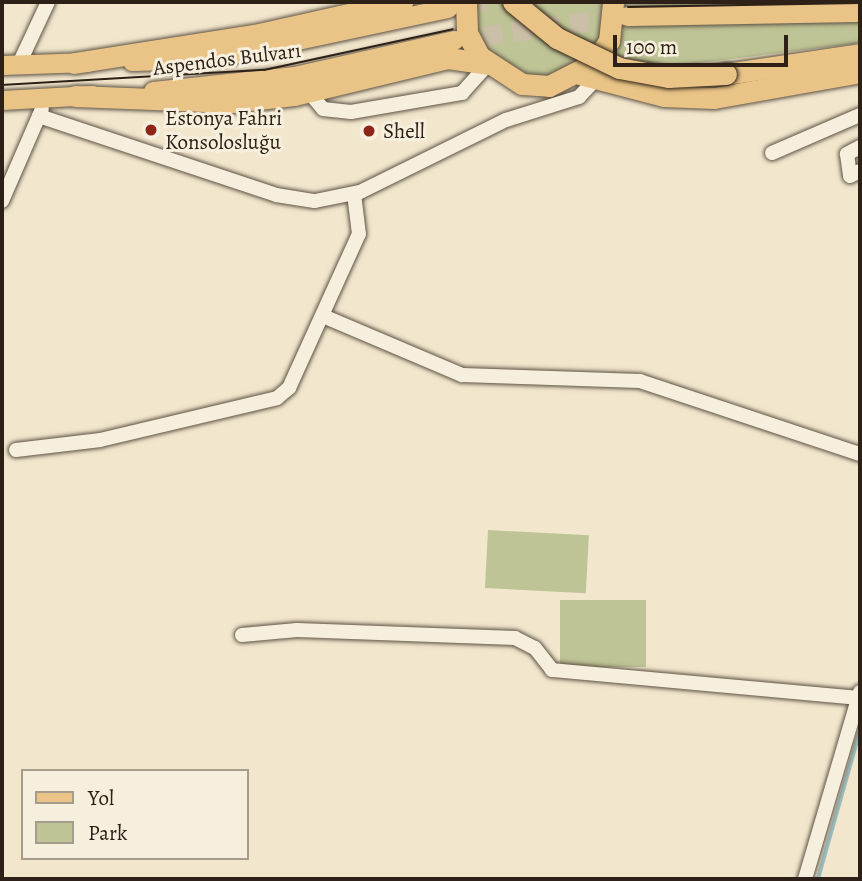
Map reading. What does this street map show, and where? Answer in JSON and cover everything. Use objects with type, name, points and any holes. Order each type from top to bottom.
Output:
[{"type":"highway","points":[[74,63],[259,34],[402,2]]},
{"type":"highway","points":[[513,2],[557,38],[619,68],[668,77],[726,74],[860,54]]},
{"type":"highway","points":[[457,5],[467,33],[488,64]]},
{"type":"highway","points":[[589,76],[609,41],[620,9]]},
{"type":"highway","points":[[75,96],[231,102],[308,91],[448,58],[488,64],[522,85],[549,86],[589,76],[664,96],[714,98],[860,72]]},
{"type":"main road","name":"Aspendos Bulvarı","points":[[10,65],[208,59],[457,5]]},
{"type":"main road","points":[[620,9],[860,12]]},
{"type":"main road","name":"Aspendos Bulvarı","points":[[2,100],[294,76],[454,40]]},
{"type":"street","points":[[10,65],[48,2]]},
{"type":"street","points":[[308,91],[323,109],[351,112],[461,93],[488,64]]},
{"type":"street","points":[[39,116],[276,195],[315,201],[354,194],[506,120],[579,97],[589,76]]},
{"type":"street","points":[[2,201],[47,98]]},
{"type":"street","points":[[772,153],[860,115]]},
{"type":"street","points":[[860,148],[847,154],[849,176],[860,171]]},
{"type":"street","points":[[16,450],[100,440],[277,398],[289,388],[323,316],[337,272],[359,234],[354,194]]},
{"type":"street","points":[[323,316],[462,374],[640,381],[860,454]]},
{"type":"street","points":[[242,635],[297,630],[515,638],[535,648],[552,670],[859,695],[805,879]]},
{"type":"green space","points":[[473,2],[604,2],[603,29],[594,50],[556,77],[510,72],[477,40]]},
{"type":"green space","points":[[626,2],[860,2],[860,43],[666,67],[614,55]]},
{"type":"green space","points":[[488,530],[589,535],[586,593],[485,588]]},
{"type":"green space","points":[[560,600],[646,600],[646,667],[560,667]]},
{"type":"waterway","points":[[818,879],[860,731]]},
{"type":"tunnel","points":[[451,8],[485,2]]},
{"type":"tunnel","points":[[455,40],[626,16]]},
{"type":"tram line","points":[[628,7],[860,3]]},
{"type":"tram line","points":[[2,85],[264,70],[453,29]]},
{"type":"place","name":"Estonya Fahri Konsolosluğu","points":[[151,130]]},
{"type":"place","name":"Shell","points":[[369,131]]}]
